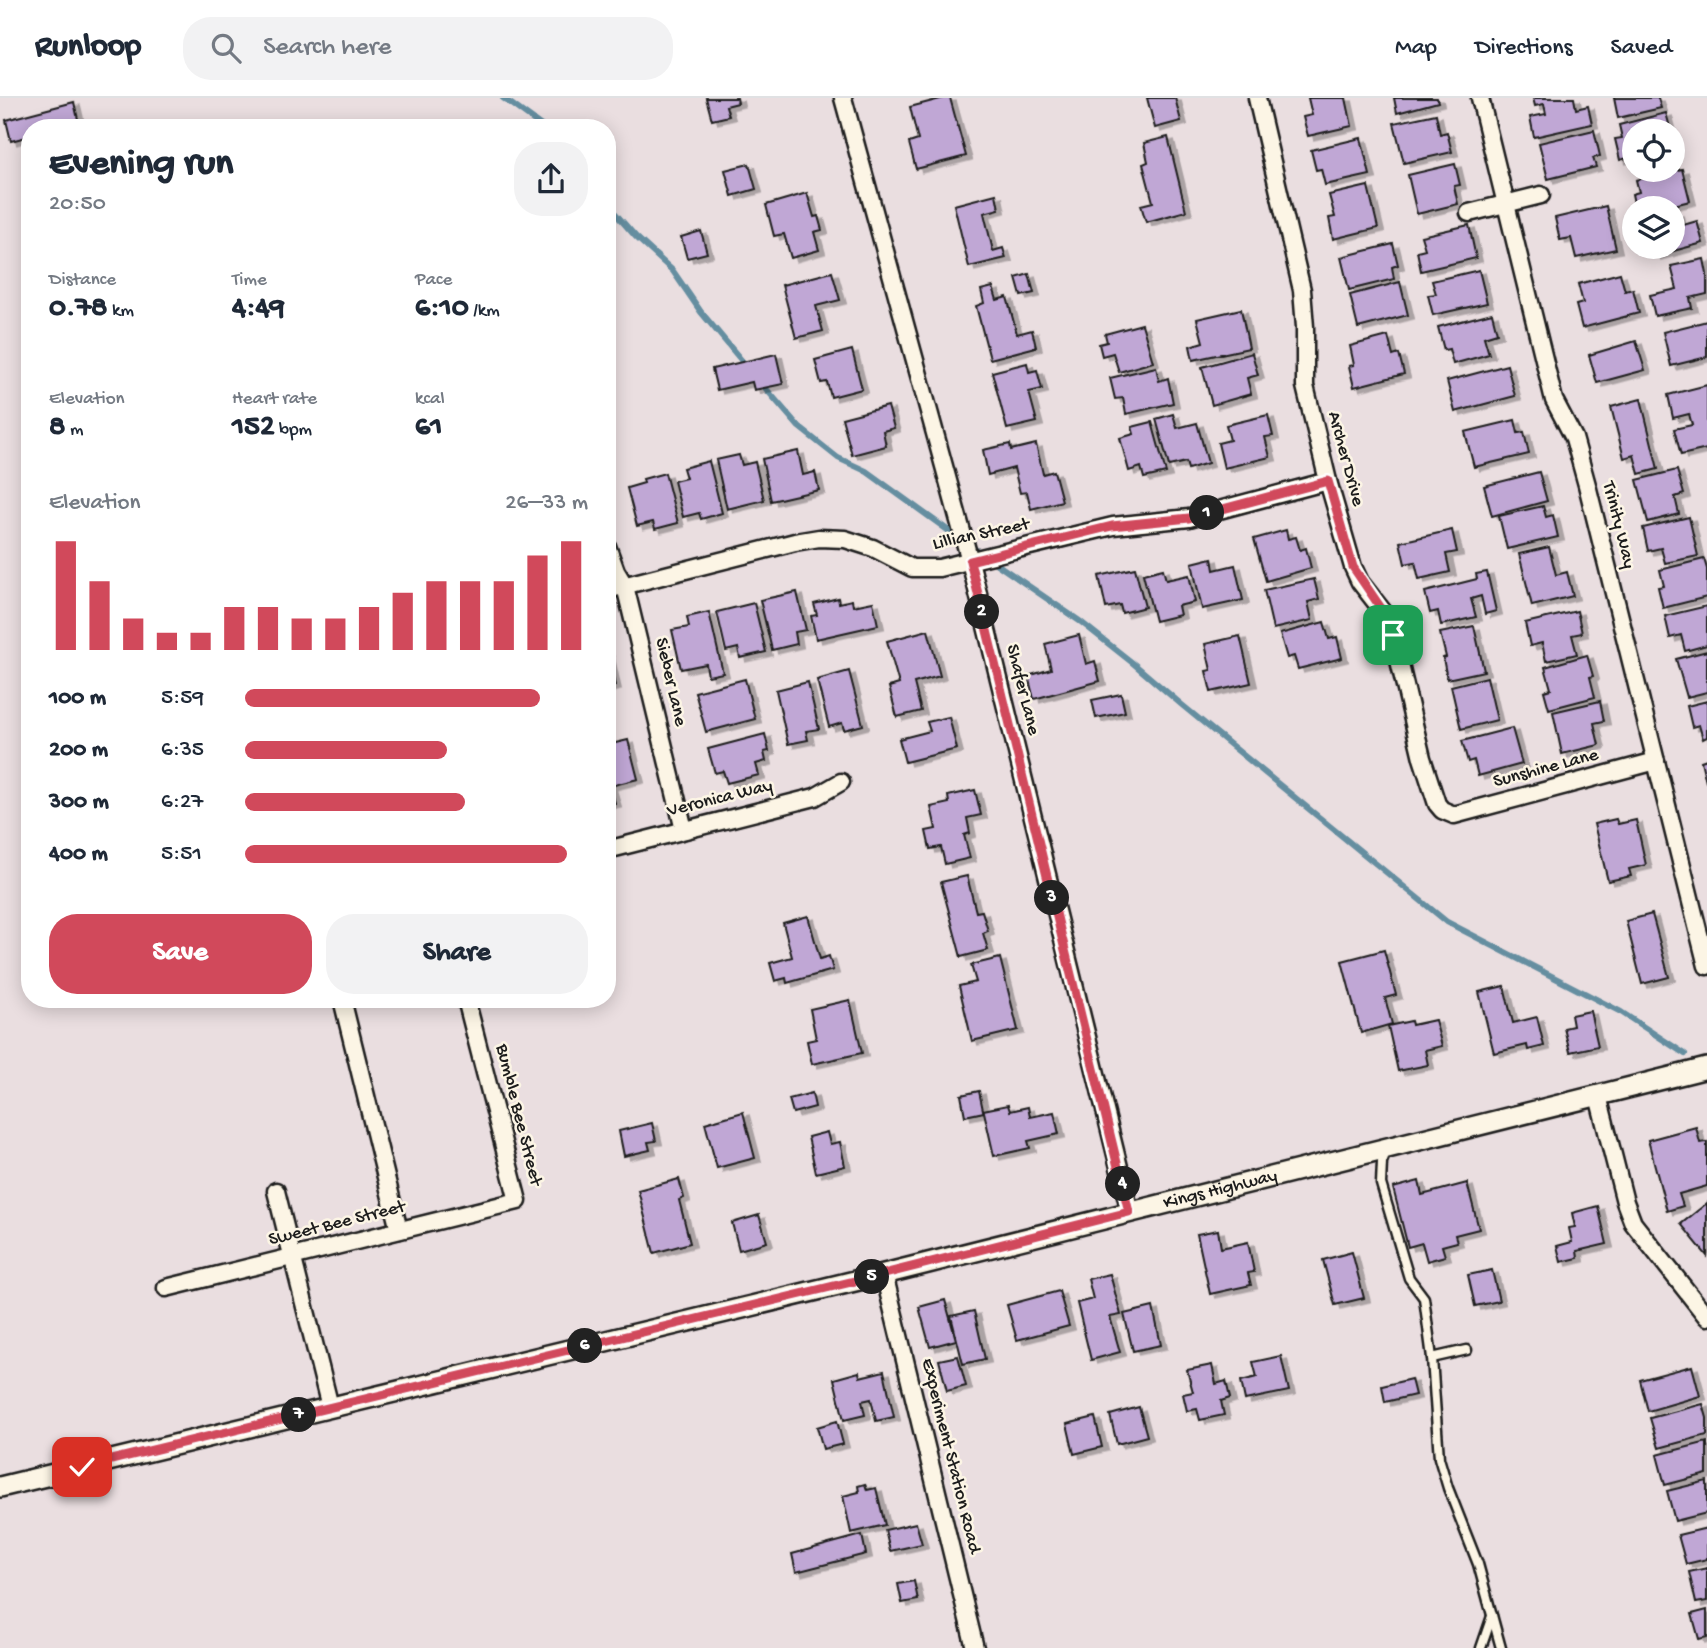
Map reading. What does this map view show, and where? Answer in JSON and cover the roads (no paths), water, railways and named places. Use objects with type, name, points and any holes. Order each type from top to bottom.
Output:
[{"type":"street","name":"Shafer Lane","points":[[844,98],[970,561],[1129,1212]]},
{"type":"street","name":"Archer Drive","points":[[1256,98],[1302,290],[1305,386],[1328,481],[1353,567],[1385,614],[1393,635],[1422,758],[1437,804],[1447,813]]},
{"type":"street","name":"Trinity Way","points":[[1480,98],[1553,397],[1574,438],[1587,485],[1707,966]]},
{"type":"street","points":[[1469,214],[1541,195]]},
{"type":"street","name":"Lillian Street","points":[[616,588],[819,538],[845,539],[873,548],[912,568],[939,568],[1112,526],[1189,518],[1328,481]]},
{"type":"street","name":"Sieber Lane","points":[[616,571],[625,586],[684,830]]},
{"type":"street","name":"Sunshine Lane","points":[[1447,813],[1454,815],[1656,761]]},
{"type":"street","name":"Veronica Way","points":[[616,848],[815,797],[841,782]]},
{"type":"street","points":[[344,1008],[399,1230]]},
{"type":"street","name":"Bumble Bee Street","points":[[468,1008],[518,1201]]},
{"type":"street","name":"Kings Highway","points":[[0,1487],[884,1274],[1707,1068]]},
{"type":"street","points":[[1598,1097],[1633,1223],[1707,1317]]},
{"type":"street","points":[[276,1191],[330,1407]]},
{"type":"street","name":"Sweet Bee Street","points":[[166,1288],[518,1201]]},
{"type":"street","name":"Experiment Station Road","points":[[884,1274],[975,1648]]},
{"type":"lane","points":[[1387,1149],[1382,1162],[1381,1184],[1409,1278],[1424,1298],[1432,1358],[1439,1458],[1478,1564],[1501,1648]]},
{"type":"lane","points":[[1432,1358],[1467,1350]]},
{"type":"lane","points":[[1481,1648],[1492,1616]]},
{"type":"waterway","points":[[503,98],[532,119]]},
{"type":"waterway","points":[[616,214],[673,271],[701,312],[747,367]]},
{"type":"waterway","points":[[761,383],[799,427],[838,458],[866,471],[960,539]]},
{"type":"waterway","points":[[969,545],[1081,622],[1447,922],[1621,1012],[1685,1054]]}]
